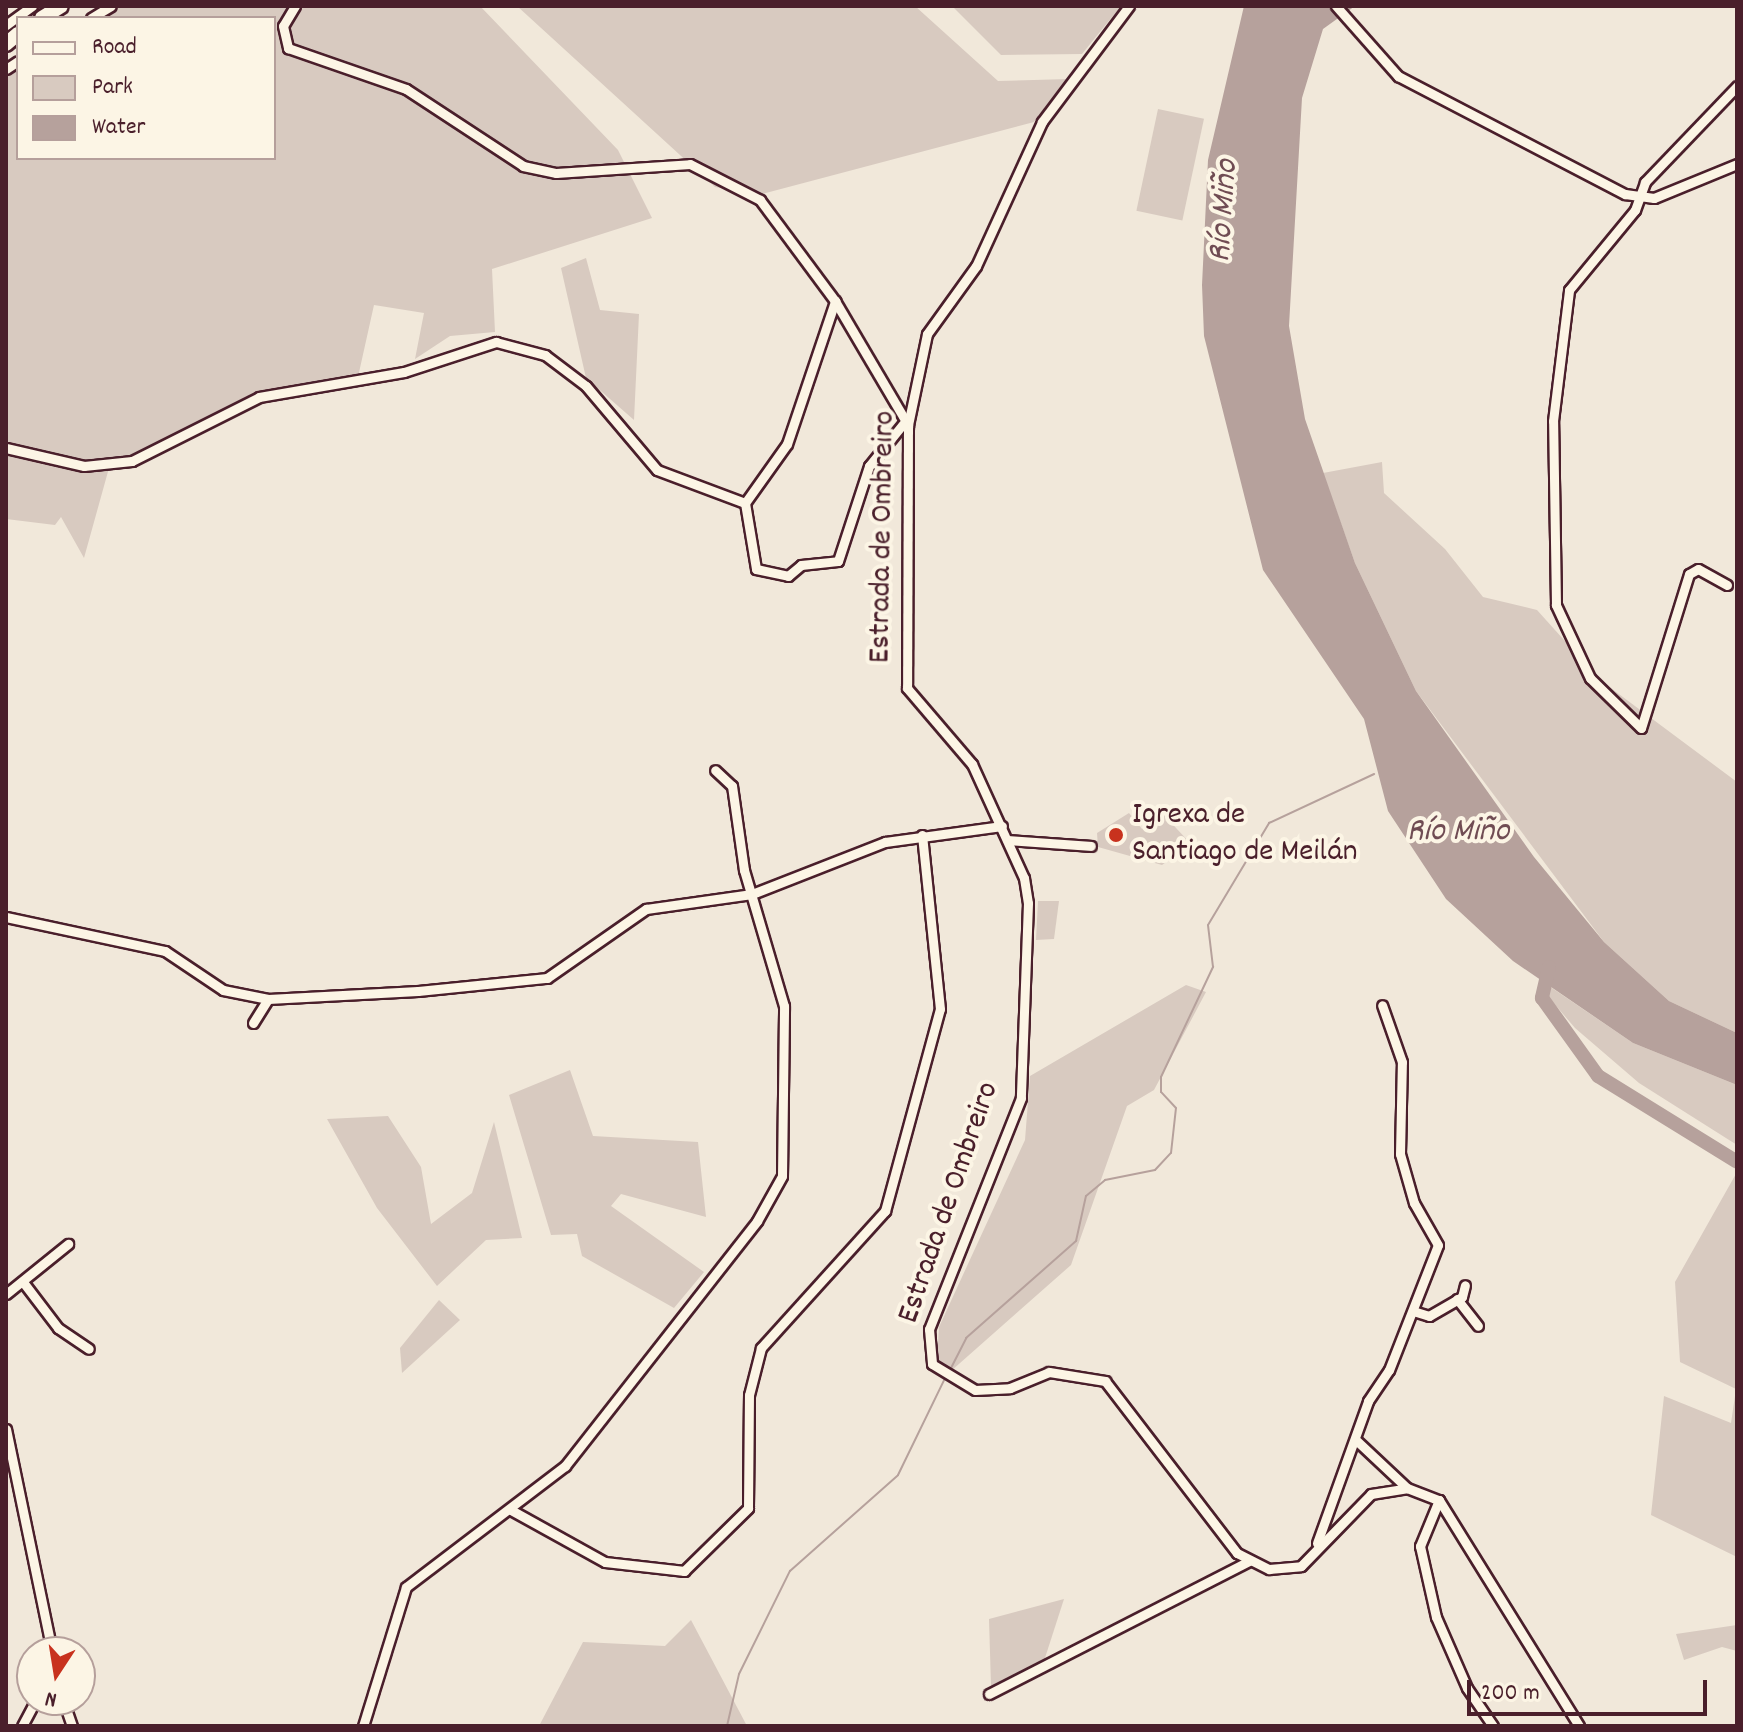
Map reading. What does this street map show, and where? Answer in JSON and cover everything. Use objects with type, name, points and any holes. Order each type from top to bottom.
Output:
[{"type":"street","points":[[295,6],[283,26],[288,48],[406,89],[523,166],[556,173],[668,164],[709,170],[777,214],[807,271],[835,301],[906,424],[876,451],[838,561],[801,565],[788,576],[756,569],[745,503],[787,444],[835,301]]},
{"type":"street","name":"Estrada de Ombreiro","points":[[1129,6],[1042,122],[976,266],[927,334],[906,424],[907,688],[972,764],[1008,840],[1028,903],[1021,1098],[929,1329],[932,1364],[975,1390],[1010,1388],[1049,1372],[1105,1381],[1249,1561]]},
{"type":"street","points":[[1336,6],[1398,76],[1640,199],[1737,164]]},
{"type":"street","points":[[1727,585],[1698,569],[1689,574],[1641,728],[1590,678],[1556,605],[1553,421],[1564,302],[1640,199],[1645,182],[1737,86]]},
{"type":"street","points":[[6,448],[84,466],[132,461],[259,397],[404,372],[496,342],[545,355],[586,386],[657,470],[745,503]]},
{"type":"street","points":[[363,1726],[406,1587],[565,1466],[757,1221],[782,1176],[784,1006],[752,894],[732,786],[715,770]]},
{"type":"street","points":[[6,917],[165,951],[223,990],[268,999],[547,978],[646,909],[752,894],[885,842],[1002,826]]},
{"type":"street","points":[[511,1510],[605,1562],[684,1571],[695,1569],[748,1508],[749,1395],[761,1348],[885,1211],[940,1009],[922,835]]},
{"type":"street","points":[[1008,840],[1091,846]]},
{"type":"street","points":[[253,1023],[268,999]]},
{"type":"street","points":[[1316,1546],[1438,1245],[1414,1203],[1400,1154],[1402,1062],[1382,1005]]},
{"type":"street","points":[[6,1294],[68,1244]]},
{"type":"street","points":[[23,1282],[58,1328],[89,1349]]},
{"type":"street","points":[[1413,1311],[1429,1316],[1457,1299],[1465,1285]]},
{"type":"street","points":[[1457,1299],[1478,1326]]},
{"type":"street","points":[[6,1429],[49,1636]]},
{"type":"street","points":[[1357,1441],[1407,1488],[1439,1500],[1579,1726]]},
{"type":"street","points":[[989,1694],[1249,1561],[1287,1572],[1371,1494],[1407,1488]]},
{"type":"street","points":[[1439,1500],[1420,1546],[1436,1617],[1467,1688],[1493,1726]]},
{"type":"green space","points":[[119,6],[480,6],[618,150],[652,218],[492,269],[495,332],[450,336],[415,359],[424,313],[374,305],[358,377],[260,391],[138,455],[88,464],[6,445],[6,74],[16,67],[16,160],[276,160],[276,16],[102,16]]},
{"type":"green space","points":[[517,6],[915,6],[998,81],[1069,79],[1034,122],[758,195],[715,187]]},
{"type":"green space","points":[[952,6],[1121,6],[1082,54],[1001,55]]},
{"type":"green space","points":[[1158,109],[1204,119],[1182,220],[1136,211]]},
{"type":"green space","points":[[586,258],[600,310],[639,314],[634,420],[586,378],[561,268]]},
{"type":"green space","points":[[6,453],[109,468],[84,558],[61,517],[55,525],[6,519]]},
{"type":"green space","points":[[1382,462],[1384,493],[1445,549],[1483,597],[1537,610],[1600,680],[1737,782],[1737,1033],[1669,1001],[1604,942],[1416,691],[1355,563],[1323,473]]},
{"type":"green space","points":[[1129,813],[1142,829],[1163,814],[1191,844],[1162,865],[1098,847],[1097,833]]},
{"type":"green space","points":[[1038,901],[1059,901],[1054,939],[1036,940]]},
{"type":"green space","points":[[1186,985],[1206,992],[1154,1090],[1127,1106],[1071,1265],[951,1371],[937,1360],[939,1327],[1025,1140],[1030,1076]]},
{"type":"green space","points":[[1549,986],[1633,1043],[1737,1085],[1737,1145],[1639,1083],[1575,1028],[1546,994]]},
{"type":"green space","points":[[570,1070],[593,1136],[698,1142],[706,1217],[621,1194],[611,1206],[704,1272],[674,1308],[582,1256],[577,1234],[551,1235],[509,1095]]},
{"type":"green space","points":[[388,1116],[421,1167],[431,1224],[472,1193],[494,1122],[522,1238],[486,1240],[437,1286],[377,1208],[327,1119]]},
{"type":"green space","points":[[1737,1172],[1737,1557],[1651,1515],[1664,1396],[1731,1423],[1736,1389],[1680,1362],[1675,1282]]},
{"type":"green space","points":[[439,1300],[460,1320],[402,1373],[400,1348]]},
{"type":"green space","points":[[1064,1599],[1044,1661],[991,1686],[989,1619]]},
{"type":"green space","points":[[691,1620],[747,1726],[539,1726],[583,1642],[665,1646]]},
{"type":"green space","points":[[1737,1625],[1737,1651],[1722,1647],[1684,1660],[1676,1634]]},
{"type":"water","name":"Río Miño","points":[[1244,6],[1355,6],[1323,29],[1302,98],[1289,326],[1305,419],[1355,563],[1416,691],[1534,857],[1604,942],[1669,1001],[1737,1033],[1737,1085],[1633,1043],[1513,961],[1446,899],[1388,811],[1364,719],[1263,570],[1204,336],[1202,285],[1208,160]]},
{"type":"waterway","points":[[950,1370],[966,1338],[1076,1241],[1086,1196],[1105,1180],[1155,1170],[1171,1153],[1176,1108],[1161,1092],[1161,1077],[1213,967],[1208,925],[1269,823],[1374,774]]},
{"type":"waterway","points":[[1549,967],[1542,998],[1598,1076],[1737,1162]]},
{"type":"waterway","points":[[727,1726],[739,1674],[790,1571],[898,1475],[945,1378]]},
{"type":"place","name":"Igrexa de Santiago de Meilán","points":[[1116,835]]}]
